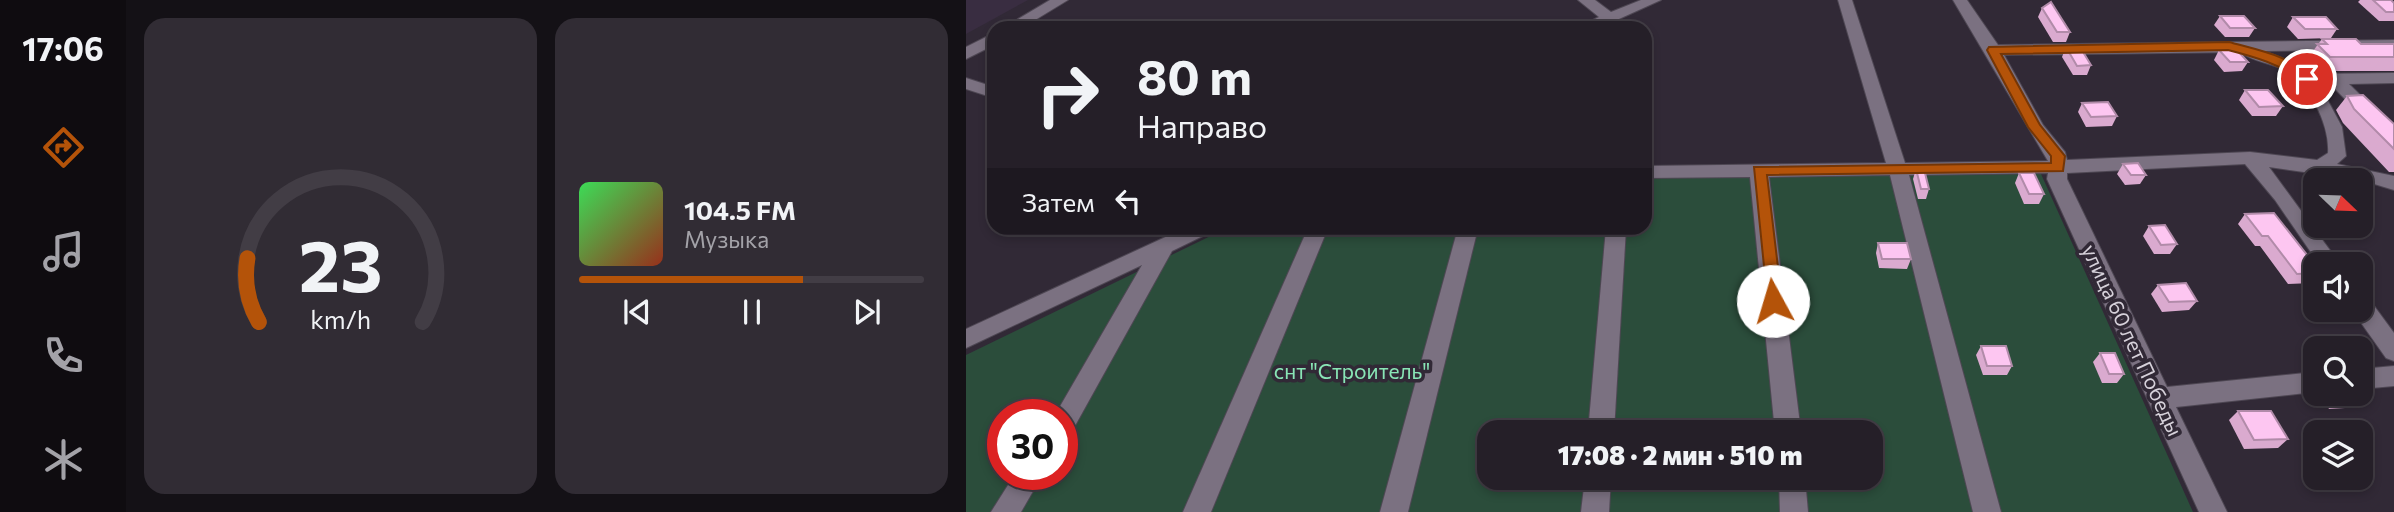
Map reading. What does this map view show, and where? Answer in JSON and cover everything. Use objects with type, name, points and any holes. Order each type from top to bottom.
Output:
[{"type":"street","points":[[1024,21],[1060,0]]},
{"type":"street","points":[[1586,0],[1610,18]]},
{"type":"street","points":[[1602,21],[1654,0]]},
{"type":"street","points":[[1845,0],[1897,167],[1987,512]]},
{"type":"street","name":"улица 60 лет Победы","points":[[1960,0],[1993,50],[2035,127],[2058,156],[2057,179],[2213,512]]},
{"type":"street","points":[[966,54],[987,42]]},
{"type":"street","points":[[2286,45],[2286,55],[2321,97],[2340,147],[2337,156],[2320,167]]},
{"type":"street","points":[[1993,50],[2394,45]]},
{"type":"street","points":[[2229,46],[2300,73],[2334,79],[2394,78]]},
{"type":"street","points":[[2334,79],[2394,138]]},
{"type":"street","points":[[966,83],[987,90]]},
{"type":"street","points":[[2250,158],[2270,177],[2279,194],[2321,252]]},
{"type":"street","points":[[1652,172],[2058,167],[2250,158],[2320,167],[2394,183]]},
{"type":"street","points":[[1759,170],[1787,420]]},
{"type":"street","points":[[966,339],[1188,235]]},
{"type":"street","points":[[1197,512],[1315,235]]},
{"type":"street","points":[[1394,512],[1466,235]]},
{"type":"street","points":[[1602,420],[1615,235]]},
{"type":"street","points":[[1077,399],[1163,248]]},
{"type":"street","points":[[2373,322],[2394,351]]},
{"type":"street","points":[[2373,378],[2394,376]]},
{"type":"street","points":[[2161,398],[2303,383]]},
{"type":"street","points":[[1005,512],[1019,490]]},
{"type":"street","points":[[1595,512],[1597,490]]},
{"type":"street","points":[[1793,490],[1794,512]]},
{"type":"shaded area","points":[[966,0],[1028,0],[987,21],[966,34]]},
{"type":"green space","name":"снт \"Строитель\"","points":[[2041,174],[2193,512],[966,512],[966,355],[1213,235],[1652,235],[1652,177]]},
{"type":"building","points":[[2373,0],[2391,0],[2394,3],[2394,12],[2386,12]]},
{"type":"building","points":[[2051,2],[2070,32],[2057,32],[2042,8]]},
{"type":"building","points":[[2220,16],[2244,16],[2255,28],[2230,28]]},
{"type":"building","points":[[2293,17],[2326,17],[2337,29],[2305,29]]},
{"type":"building","points":[[2322,39],[2356,39],[2361,44],[2394,44],[2394,57],[2330,57],[2317,44],[2327,44]]},
{"type":"building","points":[[2066,47],[2080,47],[2091,65],[2077,66]]},
{"type":"building","points":[[2219,50],[2237,50],[2248,62],[2230,62]]},
{"type":"building","points":[[2245,90],[2268,90],[2283,106],[2259,107]]},
{"type":"building","points":[[2363,95],[2394,124],[2394,149],[2354,109],[2347,96]]},
{"type":"building","points":[[2108,102],[2117,116],[2091,117],[2082,103]]},
{"type":"building","points":[[2138,163],[2146,175],[2131,175],[2123,164]]},
{"type":"building","points":[[1916,169],[1924,169],[1929,189],[1921,189]]},
{"type":"building","points":[[2019,173],[2034,173],[2044,194],[2029,194]]},
{"type":"building","points":[[2274,213],[2305,252],[2303,274],[2297,274],[2268,236],[2262,236],[2245,214]]},
{"type":"building","points":[[2165,225],[2177,244],[2161,245],[2149,226]]},
{"type":"building","points":[[1878,243],[1907,243],[1911,259],[1882,259]]},
{"type":"building","points":[[2186,283],[2197,301],[2169,302],[2158,285]]},
{"type":"building","points":[[1981,346],[2006,346],[2012,366],[1987,366]]},
{"type":"building","points":[[2100,353],[2115,353],[2124,374],[2109,374]]},
{"type":"building","points":[[2238,411],[2271,411],[2288,439],[2254,440]]},
{"type":"route","points":[[1773,301],[1759,170],[1944,166],[2058,167],[2058,156],[2035,127],[1993,50],[2229,46],[2269,57],[2298,71],[2307,79]]}]
